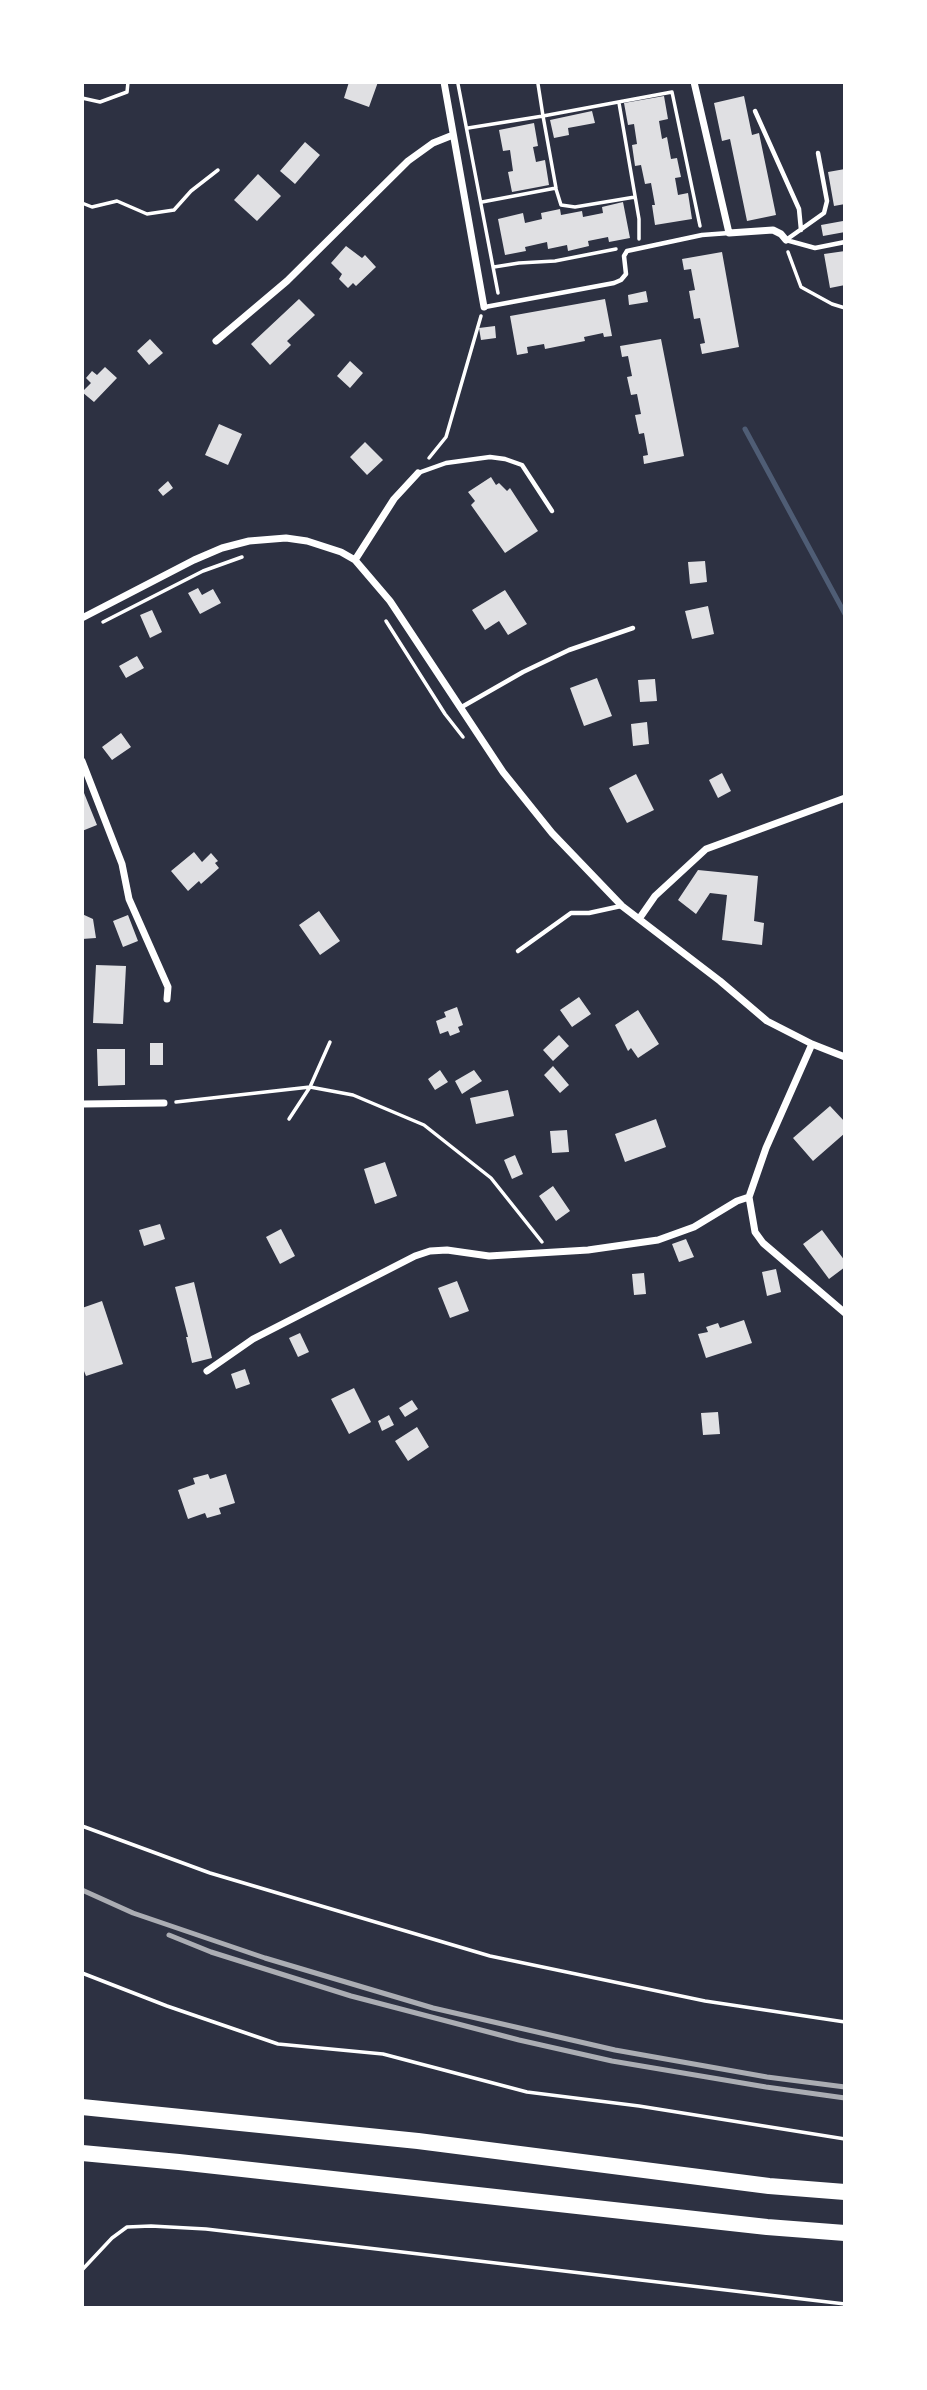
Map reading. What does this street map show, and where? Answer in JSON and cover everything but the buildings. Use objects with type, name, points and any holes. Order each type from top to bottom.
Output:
[{"type":"highway","points":[[82,2107],[418,2141],[769,2186],[845,2192]]},
{"type":"highway","points":[[82,2153],[232,2167],[767,2227],[845,2233]]},
{"type":"street","points":[[444,82],[484,307]]},
{"type":"street","points":[[694,82],[729,233],[773,230],[786,240]]},
{"type":"street","points":[[216,341],[287,281],[408,160],[433,143],[453,135]]},
{"type":"street","points":[[355,560],[394,499],[418,473]]},
{"type":"street","points":[[82,618],[194,560],[222,548],[249,541],[286,538],[307,541],[331,548],[355,560],[390,601],[503,772],[552,833],[622,906],[720,981],[767,1021],[845,1057]]},
{"type":"street","points":[[82,761],[118,852],[128,899],[168,987],[167,999]]},
{"type":"street","points":[[639,919],[655,895],[706,849],[845,798]]},
{"type":"street","points":[[812,1044],[766,1149],[749,1198],[755,1232],[763,1243],[845,1313]]},
{"type":"street","points":[[82,1104],[164,1103]]},
{"type":"street","points":[[207,1371],[253,1339],[415,1256],[447,1250],[489,1256],[588,1250],[658,1240],[694,1227],[737,1201],[749,1198]]},
{"type":"lane","points":[[755,111],[799,209],[801,230]]},
{"type":"lane","points":[[786,240],[824,213],[827,201],[818,153]]},
{"type":"lane","points":[[484,307],[621,280],[626,274],[624,256],[627,251],[702,235],[729,233]]},
{"type":"lane","points":[[786,240],[815,248],[845,242]]},
{"type":"lane","points":[[418,473],[446,463],[490,457],[505,459],[522,465],[552,510]]},
{"type":"lane","points":[[459,708],[546,661],[633,628]]},
{"type":"lane","points":[[518,951],[571,913],[589,913],[622,906]]},
{"type":"path","points":[[82,98],[100,102],[127,92],[128,82]]},
{"type":"path","points":[[458,82],[500,304]]},
{"type":"path","points":[[538,84],[561,205],[575,207],[635,197]]},
{"type":"path","points":[[468,128],[672,92],[702,235]]},
{"type":"path","points":[[619,103],[639,219],[639,248]]},
{"type":"path","points":[[82,202],[92,206],[117,201],[147,214],[174,210],[191,191],[218,170]]},
{"type":"path","points":[[482,202],[556,188]]},
{"type":"path","points":[[786,240],[791,263],[801,287],[845,308]]},
{"type":"path","points":[[494,267],[555,261],[620,248],[632,249]]},
{"type":"path","points":[[418,473],[446,437],[484,307]]},
{"type":"path","points":[[102,623],[203,571],[246,555]]},
{"type":"path","points":[[381,612],[445,714],[470,745]]},
{"type":"path","points":[[289,1119],[310,1087],[330,1042]]},
{"type":"path","points":[[164,1103],[310,1087],[353,1095],[424,1125],[491,1178],[551,1252]]},
{"type":"path","points":[[82,1826],[210,1873],[490,1956],[705,2001],[845,2022]]},
{"type":"path","points":[[82,1973],[278,2044],[383,2054],[527,2092],[639,2106],[845,2139]]},
{"type":"path","points":[[82,2270],[112,2238],[127,2227],[151,2226],[234,2232],[845,2304]]},
{"type":"waterway","points":[[745,429],[845,614]]},
{"type":"railway","points":[[82,1890],[133,1913],[265,1958],[433,2008],[615,2050],[767,2077],[845,2087]]},
{"type":"railway","points":[[169,1935],[211,1952],[351,1996],[519,2040],[612,2061],[845,2098]]}]
